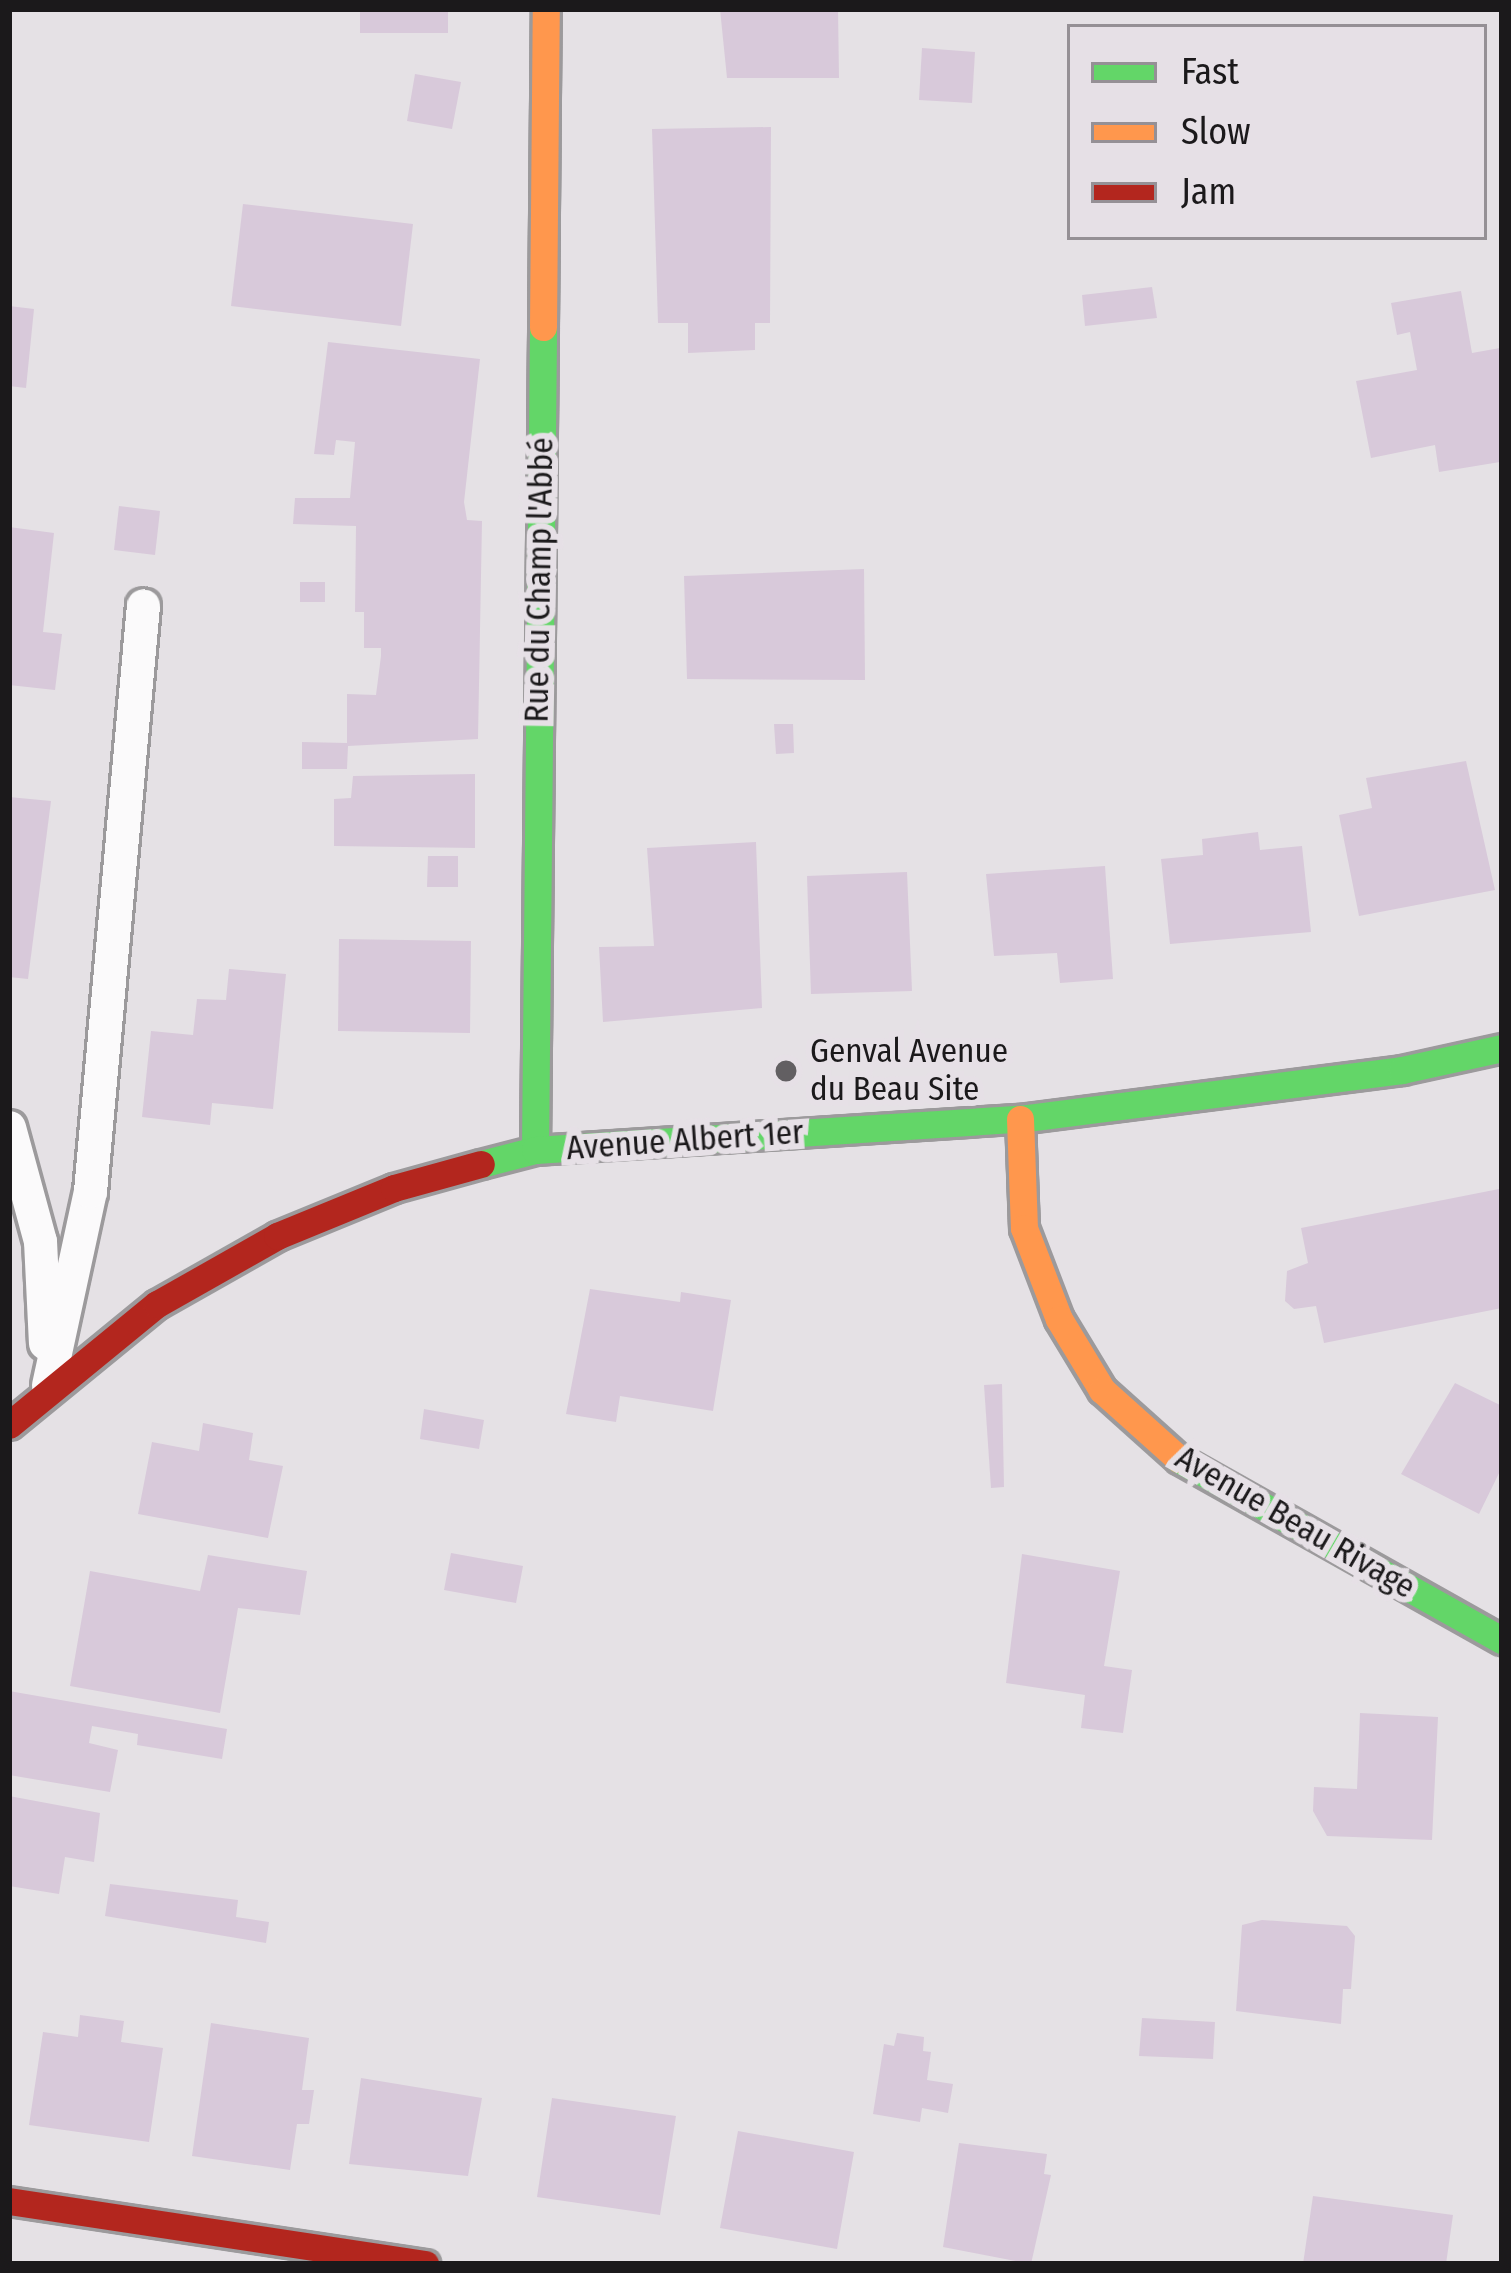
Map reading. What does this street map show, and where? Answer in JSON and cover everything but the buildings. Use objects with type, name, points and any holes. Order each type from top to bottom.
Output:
[{"type":"street","name":"Rue du Champ l'Abbé","points":[[535,1150],[546,9]]},
{"type":"street","name":"Avenue Albert 1er","points":[[9,1425],[47,1387],[157,1304],[277,1236],[394,1188],[535,1150],[1020,1119],[1402,1070],[1502,1048]]},
{"type":"street","name":"Avenue Beau Rivage","points":[[1020,1119],[1024,1228],[1058,1318],[1102,1390],[1170,1453],[1261,1510],[1502,1640]]},
{"type":"street","points":[[9,2201],[424,2264]]},
{"type":"lane","points":[[47,1387],[90,1191],[143,605]]},
{"type":"lane","points":[[9,1127],[40,1240],[47,1387]]},
{"type":"traffic: fast","points":[[535,1150],[543,327]]},
{"type":"traffic: fast","points":[[481,1164],[535,1150],[1020,1119],[1402,1070],[1502,1048]]},
{"type":"traffic: fast","points":[[1179,1459],[1502,1640]]},
{"type":"traffic: slow","points":[[543,327],[546,9]]},
{"type":"traffic: slow","points":[[1020,1119],[1024,1228],[1059,1319],[1102,1390],[1179,1459]]},
{"type":"traffic: jam","points":[[9,1425],[157,1304],[277,1236],[394,1188],[481,1164]]},
{"type":"traffic: jam","points":[[9,2201],[425,2264]]},
{"type":"place","name":"Genval Avenue du Beau Site","points":[[786,1071]]}]
